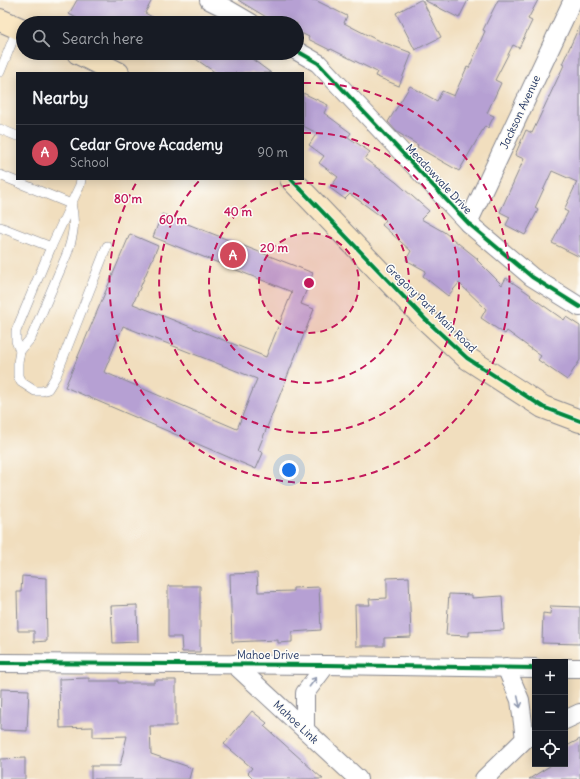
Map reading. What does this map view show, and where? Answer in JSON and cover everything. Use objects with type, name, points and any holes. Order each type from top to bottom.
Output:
[{"type":"street","points":[[209,0],[229,4],[243,16]]},
{"type":"street","name":"Jackson Avenue","points":[[468,223],[573,0]]},
{"type":"street","name":"Meadowvale Drive","points":[[304,55],[318,63],[468,223],[532,277],[580,307]]},
{"type":"street","points":[[92,60],[116,72]]},
{"type":"street","name":"Gregory Park Main Road","points":[[292,180],[425,319],[467,358],[543,407],[580,421]]},
{"type":"street","name":"Mahoe Drive","points":[[0,663],[326,664],[532,668]]},
{"type":"street","name":"Mahoe Link","points":[[234,664],[358,779]]},
{"type":"street","points":[[305,730],[305,693],[326,664]]},
{"type":"street","points":[[484,779],[530,737],[520,700],[506,667]]},
{"type":"street","points":[[568,668],[580,668]]},
{"type":"street","points":[[568,719],[580,713]]},
{"type":"lane","points":[[0,72],[14,26]]},
{"type":"lane","points":[[0,129],[16,136]]},
{"type":"lane","points":[[0,175],[71,204]]},
{"type":"lane","points":[[20,351],[16,341],[16,331],[51,247],[80,186],[81,180]]},
{"type":"lane","points":[[71,204],[74,227],[72,242],[31,338],[20,351],[18,376],[21,382],[35,391],[48,389],[56,376],[107,246]]},
{"type":"lane","points":[[0,226],[51,247]]},
{"type":"building","points":[[77,0],[152,0],[145,13],[150,16],[73,16],[69,14]]},
{"type":"building","points":[[238,0],[315,0],[347,16],[344,23],[377,40],[412,53],[399,86],[375,76],[377,72],[308,39],[309,37],[304,34],[304,16],[264,16]]},
{"type":"building","points":[[422,0],[441,37],[415,50],[396,13]]},
{"type":"building","points":[[424,0],[468,0],[459,18]]},
{"type":"building","points":[[498,0],[538,0],[528,19],[532,21],[519,48],[513,45],[495,80],[501,83],[487,113],[494,116],[488,128],[485,126],[459,171],[417,147],[418,145],[397,132],[388,122],[410,86],[437,101],[442,91],[454,96],[467,67],[469,68],[485,31],[483,30]]},
{"type":"building","points":[[580,25],[580,257],[552,243],[568,212],[564,210],[577,182],[552,171],[535,208],[538,210],[525,235],[506,225],[510,217],[500,212],[524,159],[515,155],[526,130],[532,133],[564,65],[562,64]]},
{"type":"building","points":[[197,60],[253,60],[270,72],[215,72]]},
{"type":"building","points":[[304,93],[328,105],[324,113],[351,133],[348,137],[370,152],[365,159],[396,182],[429,211],[421,219],[444,232],[478,259],[477,260],[502,285],[506,278],[564,320],[566,317],[580,326],[580,360],[567,380],[538,360],[541,356],[507,331],[505,334],[481,318],[486,309],[459,283],[448,296],[423,276],[426,271],[406,260],[411,251],[382,225],[386,220],[350,194],[345,199],[330,188],[338,177],[319,163],[324,156],[309,145],[317,133],[304,126]]},
{"type":"building","points":[[162,214],[313,273],[301,304],[314,309],[258,450],[263,453],[256,469],[65,387],[130,234],[158,246],[133,304],[266,357],[292,292],[153,237]],"holes":[[[123,326],[257,379],[237,429],[104,372]]]},
{"type":"building","points":[[257,573],[258,592],[293,591],[293,588],[319,587],[321,630],[292,632],[292,642],[278,643],[278,640],[232,642],[230,574]]},
{"type":"building","points":[[22,576],[46,578],[47,641],[34,642],[34,631],[18,631],[17,592],[21,592]]},
{"type":"building","points":[[409,577],[411,637],[384,638],[384,646],[356,646],[355,605],[370,605],[369,599],[387,598],[387,578]]},
{"type":"building","points":[[168,586],[200,586],[200,652],[182,652],[181,637],[168,637]]},
{"type":"building","points":[[449,594],[472,595],[472,598],[502,596],[504,630],[469,632],[469,636],[446,635]]},
{"type":"building","points":[[137,605],[138,642],[113,643],[111,606]]},
{"type":"building","points":[[551,606],[580,607],[580,644],[542,643],[543,613],[550,614]]},
{"type":"building","points":[[89,678],[89,681],[118,681],[118,683],[154,683],[154,680],[176,680],[176,726],[150,726],[151,754],[192,768],[189,779],[91,779],[91,766],[120,766],[127,736],[93,737],[93,727],[60,728],[59,679]]},
{"type":"building","points":[[1,689],[29,690],[27,731],[0,730]]},
{"type":"building","points":[[252,711],[267,723],[264,726],[323,779],[254,779],[248,773],[252,768],[224,744]]},
{"type":"building","points":[[580,739],[580,779],[529,779],[548,767],[568,767],[568,745]]},
{"type":"building","points":[[25,758],[25,779],[0,779],[0,759]]},
{"type":"cycle path","points":[[304,55],[318,63],[468,223],[532,277],[580,307]]},
{"type":"cycle path","points":[[292,180],[425,319],[467,358],[543,407],[580,421]]},
{"type":"cycle path","points":[[0,663],[532,668]]},
{"type":"place","name":"Cedar Grove Academy","points":[[233,255]]}]
